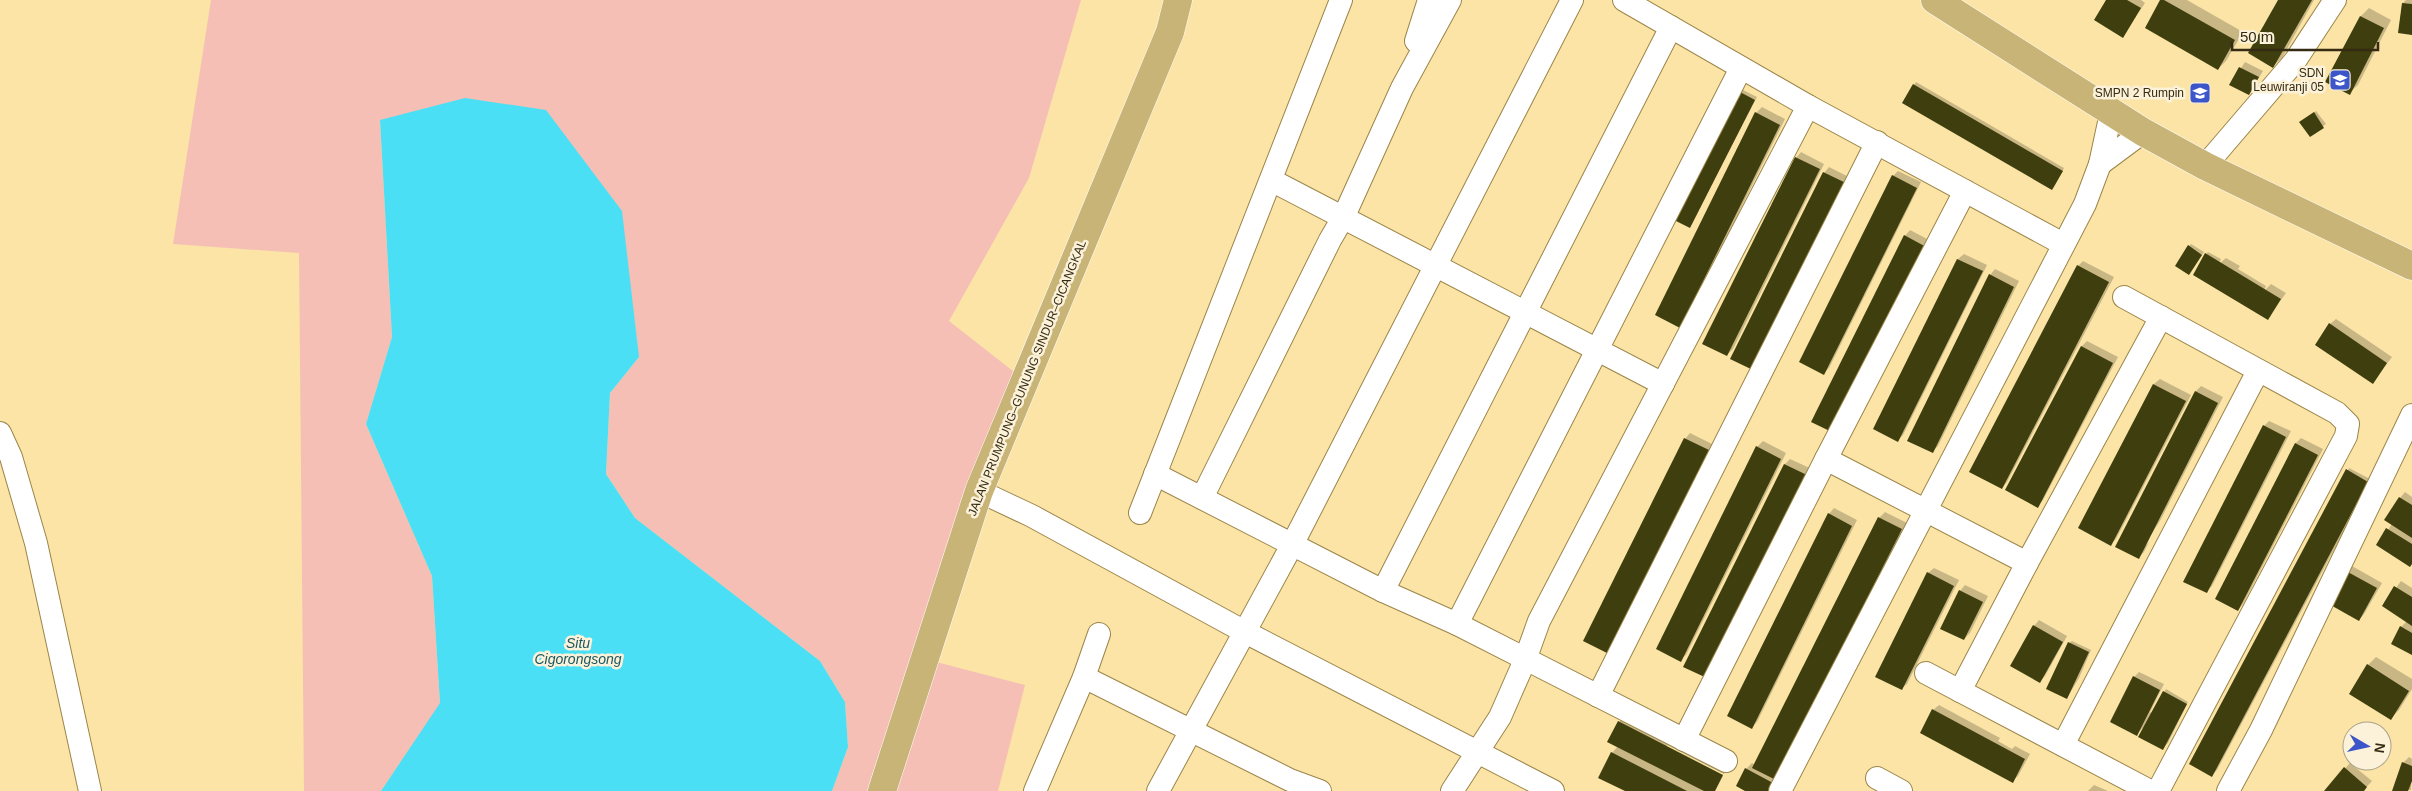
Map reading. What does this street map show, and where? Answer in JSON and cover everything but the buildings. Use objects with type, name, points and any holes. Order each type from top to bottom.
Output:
[{"type":"main road","name":"JALAN PRUMPUNG–GUNUNG SINDUR–CICANGKAL","points":[[882,791],[979,491],[1170,32],[1178,0]]},
{"type":"main road","points":[[1936,0],[2143,132],[2205,166],[2412,266]]},
{"type":"street","points":[[1140,513],[1341,0]]},
{"type":"street","points":[[1402,88],[1429,0]]},
{"type":"street","points":[[1202,498],[1330,240],[1344,216],[1402,88],[1450,0]]},
{"type":"street","points":[[1158,791],[1292,545],[1572,0]]},
{"type":"street","points":[[1624,0],[1808,106],[2063,244]]},
{"type":"street","points":[[2205,166],[2295,61],[2335,0]]},
{"type":"street","points":[[1382,591],[1671,27]]},
{"type":"street","points":[[1457,624],[1741,68]]},
{"type":"street","points":[[1452,791],[1478,754],[1500,717],[1526,660],[1540,621],[1808,106]]},
{"type":"street","points":[[1780,791],[1924,510],[2085,204],[2100,164],[2111,113]]},
{"type":"street","points":[[2100,164],[2143,132]]},
{"type":"street","points":[[1598,696],[1877,142]]},
{"type":"street","points":[[1271,180],[1344,216],[1435,266],[1663,384]]},
{"type":"street","points":[[1684,740],[1826,459],[1965,191]]},
{"type":"street","points":[[2124,296],[2258,372],[2338,414],[2348,424],[2346,436],[2158,791]]},
{"type":"street","points":[[1960,691],[2027,563],[2161,317]]},
{"type":"street","points":[[2063,745],[2258,372]]},
{"type":"street","points":[[2228,791],[2261,730],[2412,415]]},
{"type":"street","points":[[0,433],[11,457],[36,543],[90,791]]},
{"type":"street","points":[[1826,459],[2027,563]]},
{"type":"street","points":[[1155,474],[1382,591],[1457,624],[1726,761]]},
{"type":"street","points":[[979,491],[1032,516],[1245,632],[1478,754],[1553,791]]},
{"type":"street","points":[[1035,791],[1084,677],[1099,634]]},
{"type":"street","points":[[1926,674],[2150,791]]},
{"type":"street","points":[[1084,677],[1191,729],[1288,786],[1320,791]]},
{"type":"street","points":[[1877,778],[1901,791]]},
{"type":"shaded area","points":[[211,0],[1081,0],[1029,178],[949,321],[1023,379],[917,657],[1025,685],[998,791],[832,791],[848,747],[845,702],[820,661],[635,518],[606,474],[610,393],[639,357],[380,121],[392,337],[366,424],[432,576],[440,704],[381,791],[304,791],[299,253],[173,244]]},
{"type":"water","name":"Situ Cigorongsong","points":[[465,98],[546,110],[622,211],[639,357],[610,393],[606,474],[635,518],[820,661],[845,702],[848,747],[832,791],[381,791],[440,703],[432,576],[366,424],[392,337],[380,120]]},
{"type":"place","name":"SDN Leuwiranji 05","points":[[2340,80]]},
{"type":"place","name":"SMPN 2 Rumpin","points":[[2200,93]]}]
